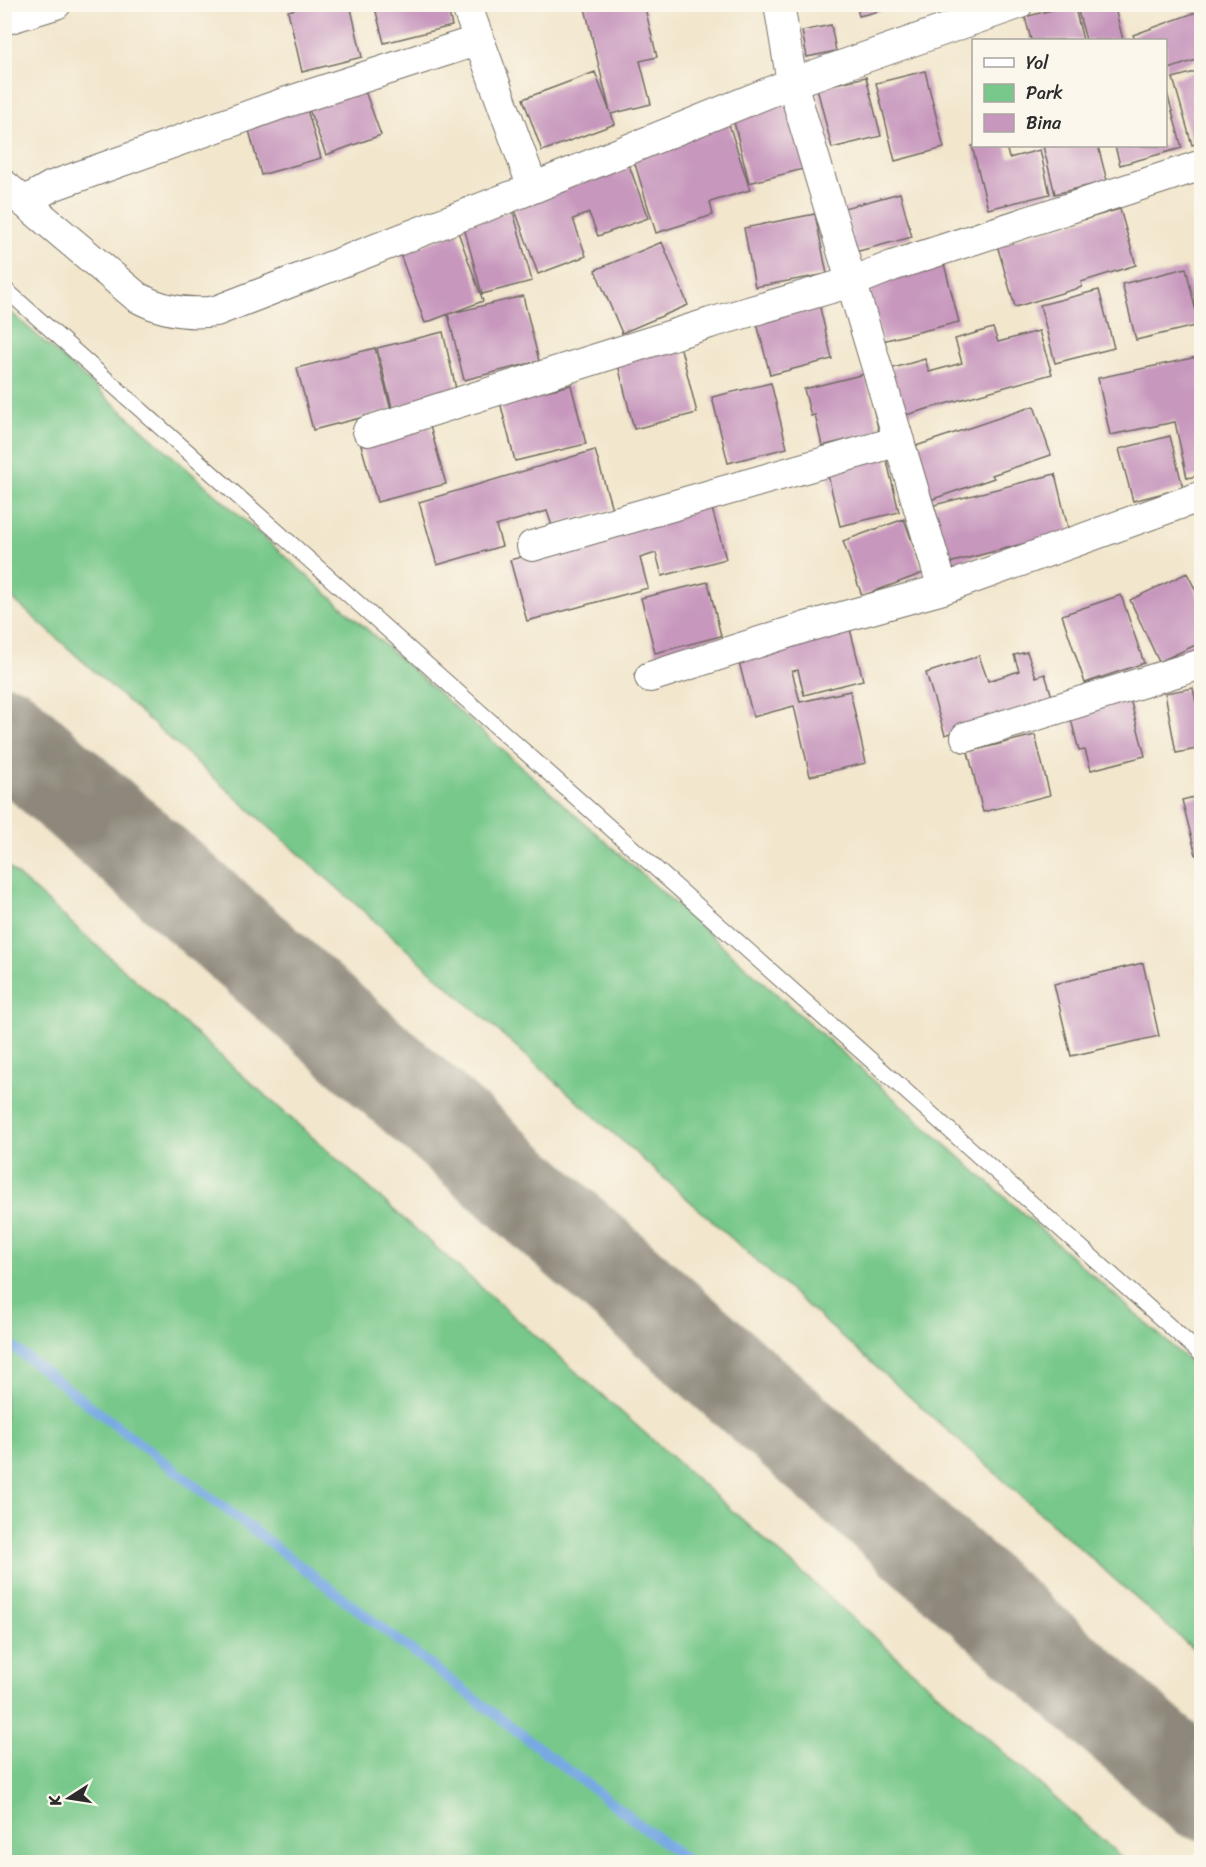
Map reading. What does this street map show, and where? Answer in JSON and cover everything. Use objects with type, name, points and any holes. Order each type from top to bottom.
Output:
[{"type":"street","points":[[4,20],[56,4]]},
{"type":"street","points":[[466,4],[533,188]]},
{"type":"street","points":[[779,4],[792,83],[943,589]]},
{"type":"street","points":[[14,194],[137,297],[168,310],[200,313],[231,306],[533,188],[792,83],[1018,4]]},
{"type":"street","points":[[14,194],[52,186],[281,104],[479,40]]},
{"type":"street","points":[[368,431],[710,323],[852,282],[892,266],[1202,165]]},
{"type":"street","points":[[532,546],[900,441]]},
{"type":"street","points":[[650,676],[806,627],[943,589],[1202,496]]},
{"type":"street","points":[[966,737],[1202,664]]},
{"type":"lane","points":[[4,288],[1202,1355]]},
{"type":"green space","points":[[4,306],[1201,1372],[1201,1656],[5,592]]},
{"type":"green space","points":[[5,864],[1127,1862],[5,1862]]},
{"type":"building","points":[[315,4],[350,4],[362,57],[302,72],[288,11]]},
{"type":"building","points":[[374,4],[447,4],[452,26],[384,43]]},
{"type":"building","points":[[584,4],[644,4],[657,57],[640,61],[651,104],[611,114],[615,124],[542,151],[523,99],[595,72],[610,112]]},
{"type":"building","points":[[856,4],[903,4],[903,5],[859,16]]},
{"type":"building","points":[[1074,4],[1083,39],[1031,39],[1025,17]]},
{"type":"building","points":[[1076,4],[1114,4],[1123,39],[1086,39]]},
{"type":"building","points":[[1202,10],[1202,58],[1167,70],[1167,39],[1135,39],[1133,35]]},
{"type":"building","points":[[831,25],[836,51],[807,57],[802,31]]},
{"type":"building","points":[[1202,70],[1202,142],[1192,145],[1173,78]]},
{"type":"building","points":[[925,71],[944,148],[895,161],[876,83]]},
{"type":"building","points":[[866,77],[881,136],[832,148],[817,88]]},
{"type":"building","points":[[361,80],[381,135],[326,155],[306,101]]},
{"type":"building","points":[[1167,93],[1182,148],[1120,165],[1115,147],[1167,147]]},
{"type":"building","points":[[789,96],[807,168],[749,183],[731,110]]},
{"type":"building","points":[[305,102],[321,158],[261,175],[246,119]]},
{"type":"building","points":[[728,121],[750,190],[710,202],[713,215],[656,233],[631,151]]},
{"type":"building","points":[[972,147],[1006,147],[1009,158],[1040,150],[1050,194],[988,209]]},
{"type":"building","points":[[1043,147],[1098,147],[1107,181],[1055,194]]},
{"type":"building","points":[[629,165],[648,218],[598,236],[589,213],[573,219],[586,256],[538,274],[514,207]]},
{"type":"building","points":[[900,193],[912,237],[855,252],[844,208]]},
{"type":"building","points":[[1120,209],[1136,265],[1081,282],[1082,287],[1015,307],[997,245]]},
{"type":"building","points":[[513,211],[532,281],[482,294],[463,224]]},
{"type":"building","points":[[815,214],[827,274],[755,287],[744,228]]},
{"type":"building","points":[[458,232],[483,301],[425,323],[400,254]]},
{"type":"building","points":[[662,242],[688,305],[622,333],[595,270]]},
{"type":"building","points":[[943,260],[959,322],[882,341],[866,279]]},
{"type":"building","points":[[1186,268],[1199,325],[1136,340],[1122,284]]},
{"type":"building","points":[[1099,290],[1114,348],[1055,363],[1040,305]]},
{"type":"building","points":[[523,296],[539,361],[464,380],[448,314]]},
{"type":"building","points":[[818,299],[832,359],[770,375],[755,315]]},
{"type":"building","points":[[993,328],[998,342],[1039,331],[1052,374],[902,416],[890,369],[925,359],[929,372],[962,363],[955,339]]},
{"type":"building","points":[[443,332],[457,393],[392,408],[377,348]]},
{"type":"building","points":[[680,345],[697,413],[634,429],[617,361]]},
{"type":"building","points":[[375,348],[391,410],[313,430],[297,368]]},
{"type":"building","points":[[1202,356],[1202,475],[1187,478],[1175,422],[1110,435],[1098,378]]},
{"type":"building","points":[[865,374],[879,432],[822,446],[815,415],[811,416],[804,389]]},
{"type":"building","points":[[771,383],[787,448],[728,463],[712,397]]},
{"type":"building","points":[[571,385],[586,444],[515,461],[500,402]]},
{"type":"building","points":[[1034,406],[1051,455],[992,475],[994,478],[930,500],[913,447]]},
{"type":"building","points":[[430,426],[446,484],[377,502],[361,445]]},
{"type":"building","points":[[1170,436],[1183,488],[1133,501],[1119,449]]},
{"type":"building","points":[[595,450],[612,509],[552,526],[547,511],[496,526],[502,546],[437,565],[419,502]]},
{"type":"building","points":[[886,457],[899,512],[840,526],[827,471]]},
{"type":"building","points":[[1055,474],[1069,532],[949,563],[934,505]]},
{"type":"building","points":[[711,505],[726,559],[662,576],[656,553],[640,558],[648,588],[527,621],[510,560]]},
{"type":"building","points":[[904,519],[923,573],[862,596],[843,541]]},
{"type":"building","points":[[1187,573],[1202,603],[1202,642],[1159,662],[1130,600]]},
{"type":"building","points":[[708,582],[721,636],[655,653],[641,598]]},
{"type":"building","points":[[1121,595],[1144,663],[1085,683],[1062,615]]},
{"type":"building","points":[[849,625],[863,680],[804,695],[798,670],[792,671],[800,702],[850,691],[866,763],[810,776],[794,706],[753,717],[737,654]]},
{"type":"building","points":[[1027,652],[1036,677],[1045,674],[1053,700],[945,735],[926,673],[979,656],[988,681],[1019,671],[1014,655]]},
{"type":"building","points":[[1193,688],[1202,731],[1202,748],[1176,753],[1165,693]]},
{"type":"building","points":[[1130,699],[1145,756],[1091,770],[1085,750],[1079,751],[1070,715]]},
{"type":"building","points":[[1035,735],[1050,795],[983,812],[968,752]]},
{"type":"building","points":[[1202,795],[1202,853],[1196,855],[1182,800]]},
{"type":"building","points":[[1143,963],[1159,1036],[1071,1056],[1054,984]]},
{"type":"waterway","points":[[4,1340],[689,1862]]},
{"type":"taxiway","points":[[4,732],[1202,1793]]}]
